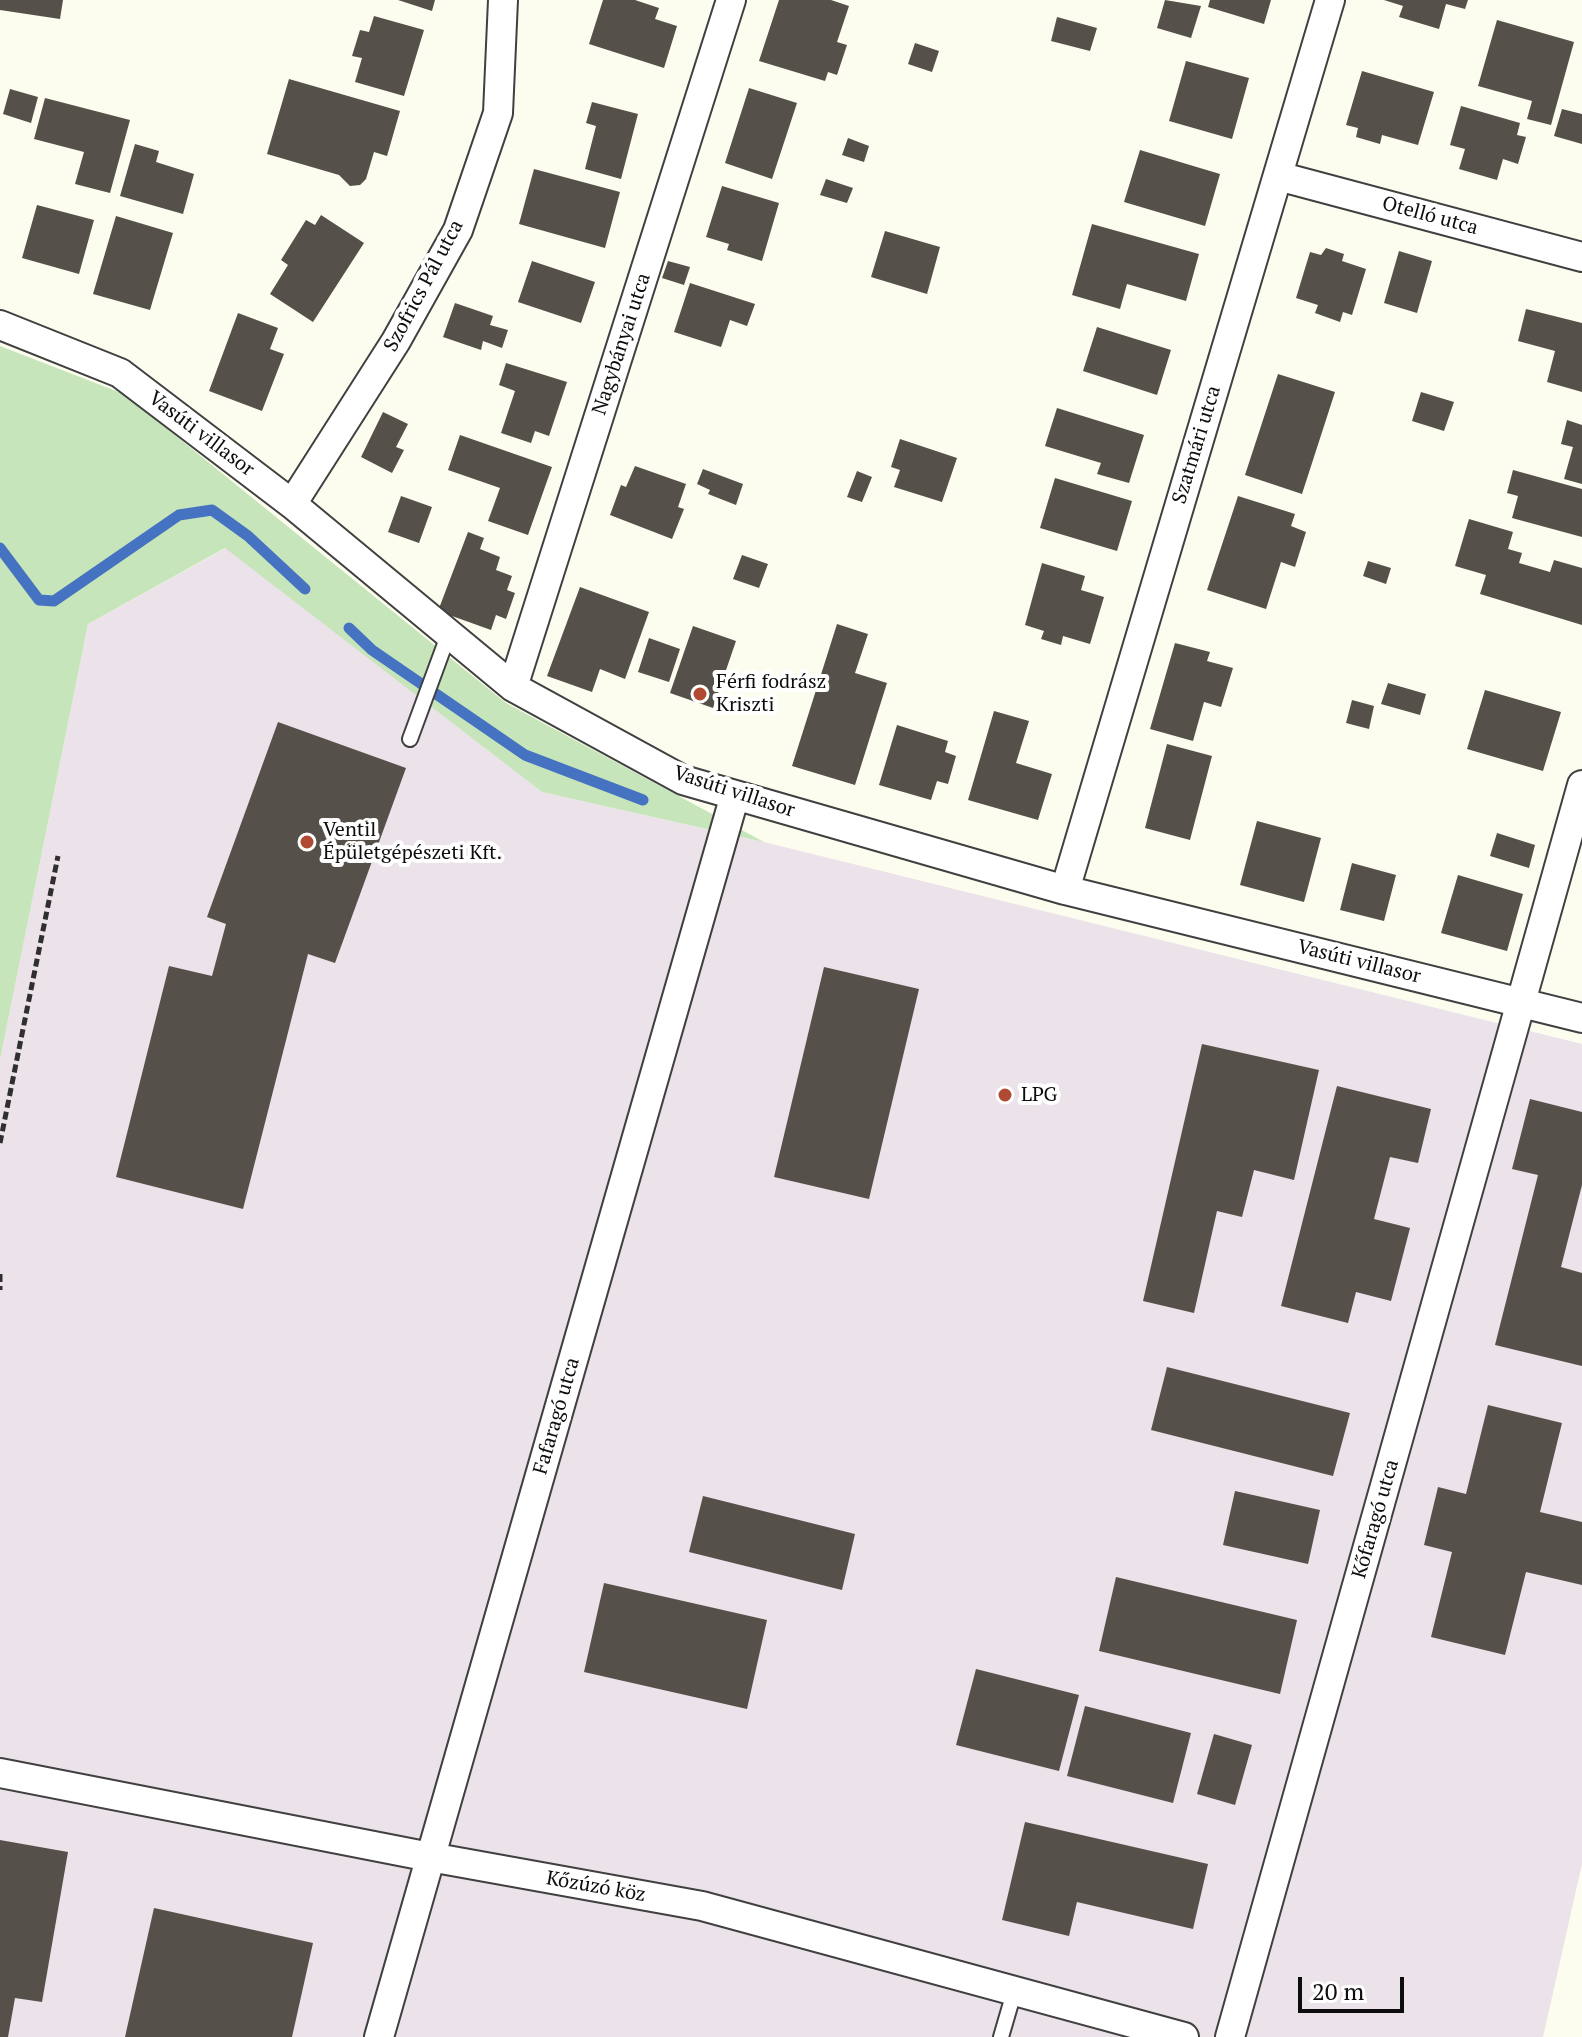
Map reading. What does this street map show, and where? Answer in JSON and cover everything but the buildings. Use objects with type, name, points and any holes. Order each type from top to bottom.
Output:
[{"type":"street","name":"Szofrics Pál utca","points":[[292,504],[396,341],[458,230],[498,113],[503,0]]},
{"type":"street","name":"Nagybányai utca","points":[[513,687],[731,0]]},
{"type":"street","name":"Szatmári utca","points":[[1065,890],[1330,0]]},
{"type":"street","name":"Otelló utca","points":[[1278,176],[1582,257]]},
{"type":"street","name":"Vasúti villasor","points":[[0,325],[120,373],[292,504],[513,687],[683,780],[1065,890],[1582,1018]]},
{"type":"street","name":"Kőfaragó utca","points":[[1230,2037],[1582,785]]},
{"type":"street","name":"Fafaragó utca","points":[[379,2037],[735,795]]},
{"type":"street","name":"Kőzúzó köz","points":[[0,1773],[430,1857],[702,1906],[1184,2037]]},
{"type":"lane","points":[[410,739],[449,633]]},
{"type":"lane","points":[[1001,2037],[1015,1989]]},
{"type":"path","points":[[0,1143],[58,856]]},
{"type":"path","points":[[0,1274],[0,1290]]},
{"type":"shaded area","points":[[226,548],[542,792],[764,842],[1582,1044],[1582,1864],[1543,2037],[0,2037],[0,1060],[88,624]]},
{"type":"green space","points":[[0,346],[124,394],[506,703],[764,842],[542,792],[225,548],[88,624],[0,1060]]},
{"type":"waterway","points":[[0,548],[39,600],[54,601],[179,515],[212,510],[248,536],[305,589]]},
{"type":"waterway","points":[[349,628],[372,650],[525,755],[643,800]]},
{"type":"place","name":"Férfi fodrász Kriszti","points":[[700,694]]},
{"type":"place","name":"Ventil Épületgépészeti Kft.","points":[[307,842]]},
{"type":"place","name":"LPG","points":[[1005,1095]]}]
